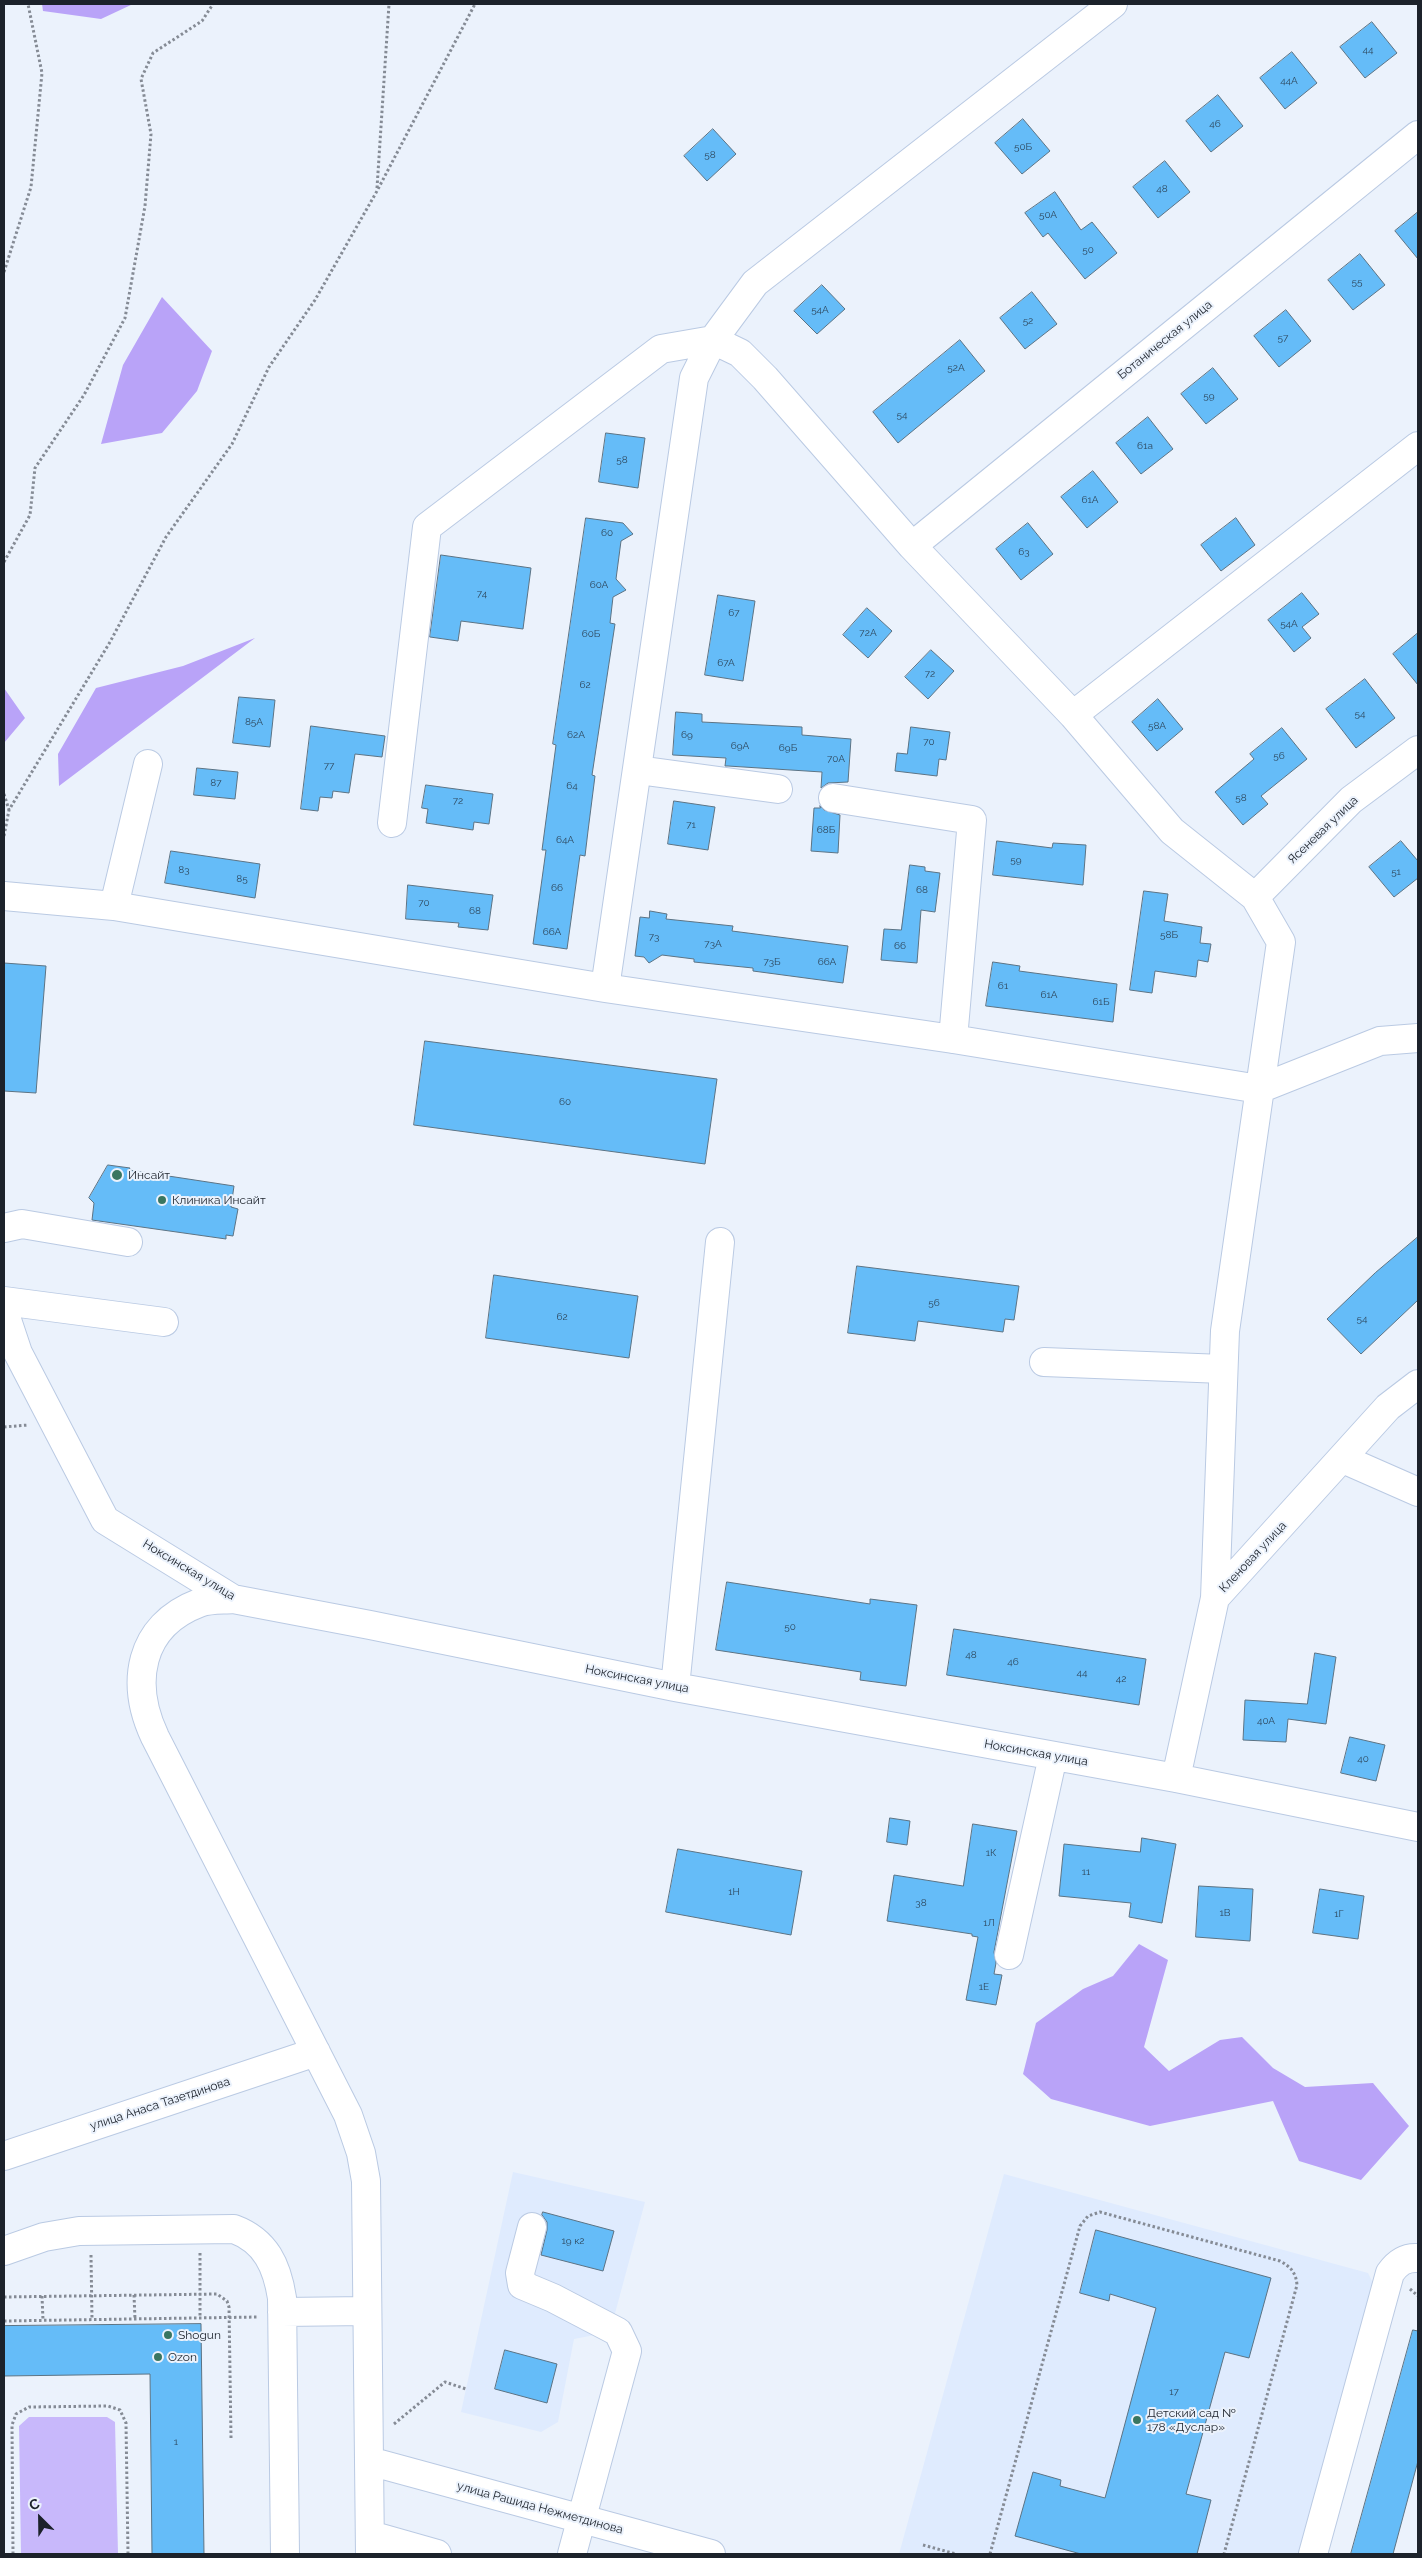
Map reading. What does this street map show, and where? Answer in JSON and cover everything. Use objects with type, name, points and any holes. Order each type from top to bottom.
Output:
[{"type":"street","points":[[605,988],[694,378],[712,340],[755,282],[1113,4]]},
{"type":"street","name":"Ботаническая улица","points":[[912,546],[1418,134]]},
{"type":"street","points":[[392,823],[427,527],[660,349],[712,340],[740,353],[765,378],[912,546],[1073,714],[1172,831],[1255,897],[1280,942],[1225,1332],[1215,1598]]},
{"type":"street","points":[[1073,714],[1418,446]]},
{"type":"street","name":"Ясеневая улица","points":[[1255,897],[1352,800],[1418,750]]},
{"type":"street","points":[[114,906],[148,764]]},
{"type":"street","points":[[638,770],[778,789]]},
{"type":"street","points":[[833,798],[972,820],[953,1039]]},
{"type":"street","points":[[4,896],[114,906],[605,988],[953,1039],[1259,1089],[1380,1041],[1418,1038]]},
{"type":"street","points":[[4,1228],[22,1224],[128,1242]]},
{"type":"street","points":[[675,1687],[720,1242]]},
{"type":"street","points":[[4,1301],[164,1322]]},
{"type":"street","name":"Ноксинская улица","points":[[4,1311],[18,1353],[105,1520],[233,1599],[380,1626],[675,1687],[1176,1778],[1418,1827]]},
{"type":"street","points":[[1044,1362],[1224,1369]]},
{"type":"street","name":"Кленовая улица","points":[[1176,1778],[1215,1598],[1388,1408],[1418,1384]]},
{"type":"street","points":[[1343,1459],[1418,1492]]},
{"type":"street","points":[[233,1599],[200,1602],[175,1615],[154,1636],[145,1656],[140,1677],[142,1701],[155,1737],[348,2115],[361,2153],[366,2180],[370,2545],[437,2554]]},
{"type":"street","points":[[1009,1955],[1053,1756]]},
{"type":"street","name":"улица Анаса Тазетдинова","points":[[4,2156],[316,2052]]},
{"type":"street","points":[[532,2227],[520,2273],[522,2285],[553,2298],[618,2332],[626,2348],[627,2355],[572,2554]]},
{"type":"street","points":[[4,2251],[58,2234],[91,2231],[234,2229],[258,2242],[265,2250],[276,2271],[282,2314],[285,2554]]},
{"type":"street","points":[[1313,2554],[1390,2273],[1400,2262],[1407,2258],[1418,2258]]},
{"type":"street","points":[[282,2314],[367,2311]]},
{"type":"street","name":"улица Рашида Нежметдинова","points":[[369,2461],[711,2554]]},
{"type":"path","points":[[4,272],[31,187],[42,73],[28,4]]},
{"type":"path","points":[[4,562],[30,515],[35,468],[84,395],[125,318],[145,206],[151,134],[141,78],[153,53],[202,21],[213,4]]},
{"type":"path","points":[[377,191],[389,4]]},
{"type":"path","points":[[4,836],[9,810],[110,642],[166,537],[232,444],[269,367],[315,300],[377,191],[475,4]]},
{"type":"path","points":[[4,794],[9,810]]},
{"type":"path","points":[[990,2554],[1080,2226],[1088,2216],[1100,2212],[1280,2261],[1292,2270],[1296,2277],[1297,2285],[1224,2554]]},
{"type":"path","points":[[199,2230],[200,2318]]},
{"type":"path","points":[[91,2231],[92,2319]]},
{"type":"path","points":[[4,2297],[215,2294],[227,2302],[229,2318],[231,2438]]},
{"type":"path","points":[[134,2295],[135,2319]]},
{"type":"path","points":[[42,2296],[43,2320]]},
{"type":"path","points":[[4,2320],[229,2318],[282,2314]]},
{"type":"path","points":[[394,2424],[445,2382],[466,2388]]},
{"type":"path","points":[[13,2554],[12,2425],[16,2414],[28,2407],[108,2406],[120,2410],[126,2423],[128,2554]]},
{"type":"path","points":[[923,2545],[956,2554]]},
{"type":"shaded area","points":[[42,4],[133,4],[101,19],[43,11]]},
{"type":"shaded area","points":[[162,297],[212,351],[197,391],[162,433],[101,444],[123,365]]},
{"type":"shaded area","points":[[255,638],[59,786],[58,754],[96,688],[183,666]]},
{"type":"shaded area","points":[[4,688],[25,718],[4,743]]},
{"type":"shaded area","points":[[1139,1944],[1168,1960],[1144,2047],[1169,2071],[1220,2040],[1242,2037],[1273,2068],[1305,2087],[1373,2083],[1409,2126],[1361,2180],[1299,2161],[1273,2101],[1150,2126],[1051,2099],[1023,2074],[1036,2023],[1083,1989],[1113,1976]]},
{"type":"shaded area","points":[[513,2172],[645,2202],[610,2332],[574,2339],[558,2422],[541,2432],[461,2412]]},
{"type":"shaded area","name":"Детский сад № 178 «Дуслар»","points":[[1004,2174],[1368,2273],[1374,2285],[1300,2554],[899,2554]]},
{"type":"shaded area","points":[[29,2417],[107,2417],[115,2422],[118,2554],[21,2554],[19,2426]]},
{"type":"building","points":[[1372,22],[1397,53],[1365,78],[1340,47]]},
{"type":"building","points":[[1292,52],[1317,83],[1285,109],[1260,78]]},
{"type":"building","points":[[1218,95],[1243,126],[1211,152],[1186,121]]},
{"type":"building","points":[[1023,119],[1050,151],[1022,174],[995,143]]},
{"type":"building","points":[[713,129],[736,154],[707,181],[684,156]]},
{"type":"building","points":[[1165,161],[1190,192],[1158,218],[1133,187]]},
{"type":"building","points":[[1055,192],[1081,230],[1092,222],[1117,253],[1085,279],[1048,233],[1043,237],[1025,213]]},
{"type":"building","points":[[1418,212],[1418,259],[1395,231]]},
{"type":"building","points":[[1360,254],[1385,285],[1353,310],[1328,280]]},
{"type":"building","points":[[822,285],[845,309],[817,334],[794,311]]},
{"type":"building","points":[[1032,292],[1057,324],[1025,349],[1000,318]]},
{"type":"building","points":[[1286,310],[1311,341],[1279,367],[1254,336]]},
{"type":"building","points":[[960,340],[985,371],[898,443],[873,412]]},
{"type":"building","points":[[1213,368],[1238,399],[1206,424],[1181,394]]},
{"type":"building","points":[[1148,417],[1173,449],[1141,474],[1116,443]]},
{"type":"building","points":[[606,433],[645,438],[638,488],[599,482]]},
{"type":"building","points":[[1093,471],[1118,502],[1087,528],[1061,497]]},
{"type":"building","points":[[586,518],[623,523],[633,534],[621,541],[616,579],[626,590],[613,597],[610,623],[615,624],[592,775],[595,776],[585,856],[580,855],[567,949],[533,944],[546,850],[542,850],[556,745],[553,744]]},
{"type":"building","points":[[1236,518],[1255,545],[1221,571],[1201,545]]},
{"type":"building","points":[[1028,523],[1053,554],[1021,580],[996,549]]},
{"type":"building","points":[[441,555],[531,568],[523,629],[461,621],[458,641],[430,637]]},
{"type":"building","points":[[1302,593],[1319,614],[1302,627],[1311,638],[1294,652],[1268,620]]},
{"type":"building","points":[[718,595],[755,601],[743,681],[705,675]]},
{"type":"building","points":[[867,608],[892,631],[868,658],[843,635]]},
{"type":"building","points":[[1418,633],[1418,685],[1393,654]]},
{"type":"building","points":[[931,650],[954,671],[928,699],[905,677]]},
{"type":"building","points":[[1365,679],[1395,718],[1356,748],[1326,709]]},
{"type":"building","points":[[239,697],[275,700],[270,747],[233,743]]},
{"type":"building","points":[[1158,699],[1183,729],[1157,751],[1132,722]]},
{"type":"building","points":[[676,712],[702,714],[702,722],[802,727],[802,735],[851,739],[848,782],[828,783],[821,788],[822,772],[725,766],[726,758],[673,755]]},
{"type":"building","points":[[311,726],[385,736],[382,757],[355,754],[349,793],[333,791],[332,798],[320,797],[318,811],[301,809]]},
{"type":"building","points":[[911,727],[950,732],[946,760],[939,759],[937,776],[895,771],[897,753],[907,754]]},
{"type":"building","points":[[1282,728],[1307,759],[1261,796],[1268,804],[1243,825],[1215,792],[1254,759],[1250,754]]},
{"type":"building","points":[[197,768],[238,772],[235,799],[194,795]]},
{"type":"building","points":[[426,785],[493,794],[489,824],[474,822],[473,830],[426,823],[428,809],[422,808]]},
{"type":"building","points":[[674,801],[715,807],[708,850],[668,844]]},
{"type":"building","points":[[820,806],[824,810],[840,815],[838,853],[811,851],[814,808],[820,808]]},
{"type":"building","points":[[997,841],[1052,848],[1053,843],[1086,845],[1083,885],[993,875]]},
{"type":"building","points":[[1401,841],[1418,861],[1418,878],[1394,897],[1369,867]]},
{"type":"building","points":[[171,851],[260,864],[255,898],[165,883]]},
{"type":"building","points":[[910,865],[925,867],[925,871],[940,873],[935,912],[921,910],[917,963],[881,960],[884,929],[901,930]]},
{"type":"building","points":[[408,885],[493,895],[488,930],[458,927],[459,923],[406,919]]},
{"type":"building","points":[[1144,891],[1168,894],[1164,921],[1202,927],[1200,943],[1211,944],[1208,962],[1198,960],[1196,977],[1155,971],[1152,993],[1130,990]]},
{"type":"building","points":[[650,911],[667,914],[666,919],[733,926],[732,931],[848,946],[843,983],[753,971],[753,968],[694,962],[694,959],[662,955],[649,963],[644,957],[635,956],[640,917],[649,918]]},
{"type":"building","points":[[993,962],[1020,966],[1019,971],[1117,984],[1113,1022],[986,1006]]},
{"type":"building","points":[[4,963],[46,966],[36,1093],[4,1091]]},
{"type":"building","points":[[425,1041],[717,1079],[705,1164],[414,1125]]},
{"type":"building","name":"Клиника Инсайт","points":[[108,1165],[234,1186],[231,1207],[238,1209],[233,1236],[226,1235],[226,1239],[92,1220],[94,1203],[89,1198]]},
{"type":"building","points":[[1418,1237],[1418,1300],[1361,1354],[1327,1319],[1375,1273]]},
{"type":"building","points":[[857,1266],[1019,1286],[1014,1320],[1005,1319],[1003,1332],[918,1321],[915,1341],[848,1333]]},
{"type":"building","points":[[494,1275],[638,1296],[629,1358],[486,1338]]},
{"type":"building","points":[[727,1582],[870,1604],[870,1599],[917,1605],[906,1686],[860,1680],[861,1672],[716,1650]]},
{"type":"building","points":[[954,1629],[1146,1659],[1139,1705],[947,1675]]},
{"type":"building","points":[[1315,1653],[1336,1657],[1326,1724],[1288,1719],[1286,1742],[1243,1740],[1245,1700],[1307,1704]]},
{"type":"building","points":[[1350,1737],[1385,1745],[1376,1781],[1341,1773]]},
{"type":"building","points":[[890,1818],[910,1821],[907,1845],[887,1842]]},
{"type":"building","points":[[973,1824],[1017,1831],[994,1952],[996,1963],[994,1974],[1002,1975],[996,2005],[966,2000],[978,1937],[972,1936],[972,1934],[887,1921],[894,1875],[963,1886]]},
{"type":"building","points":[[1142,1838],[1176,1844],[1162,1923],[1129,1917],[1131,1903],[1059,1896],[1064,1844],[1140,1852]]},
{"type":"building","points":[[678,1849],[802,1871],[791,1935],[666,1912]]},
{"type":"building","points":[[1199,1886],[1253,1889],[1250,1941],[1196,1937]]},
{"type":"building","points":[[1320,1889],[1364,1896],[1358,1939],[1313,1933]]},
{"type":"building","points":[[543,2212],[614,2231],[603,2271],[541,2255],[547,2230],[547,2222],[542,2215]]},
{"type":"building","points":[[1096,2230],[1271,2278],[1249,2358],[1225,2352],[1186,2494],[1211,2500],[1197,2554],[1081,2554],[1015,2536],[1033,2472],[1061,2480],[1060,2486],[1105,2498],[1156,2308],[1110,2294],[1109,2301],[1080,2293]]},
{"type":"building","points":[[201,2324],[204,2554],[152,2554],[150,2374],[4,2376],[4,2326]]},
{"type":"building","points":[[1413,2330],[1418,2331],[1418,2461],[1393,2554],[1351,2554]]},
{"type":"building","points":[[505,2350],[557,2364],[547,2403],[495,2389]]},
{"type":"place","name":"Инсайт","points":[[117,1175]]},
{"type":"place","name":"Клиника Инсайт","points":[[162,1200]]},
{"type":"place","name":"Shogun","points":[[168,2335]]},
{"type":"place","name":"Ozon","points":[[158,2357]]},
{"type":"place","name":"Детский сад № 178 «Дуслар»","points":[[1137,2420]]}]
